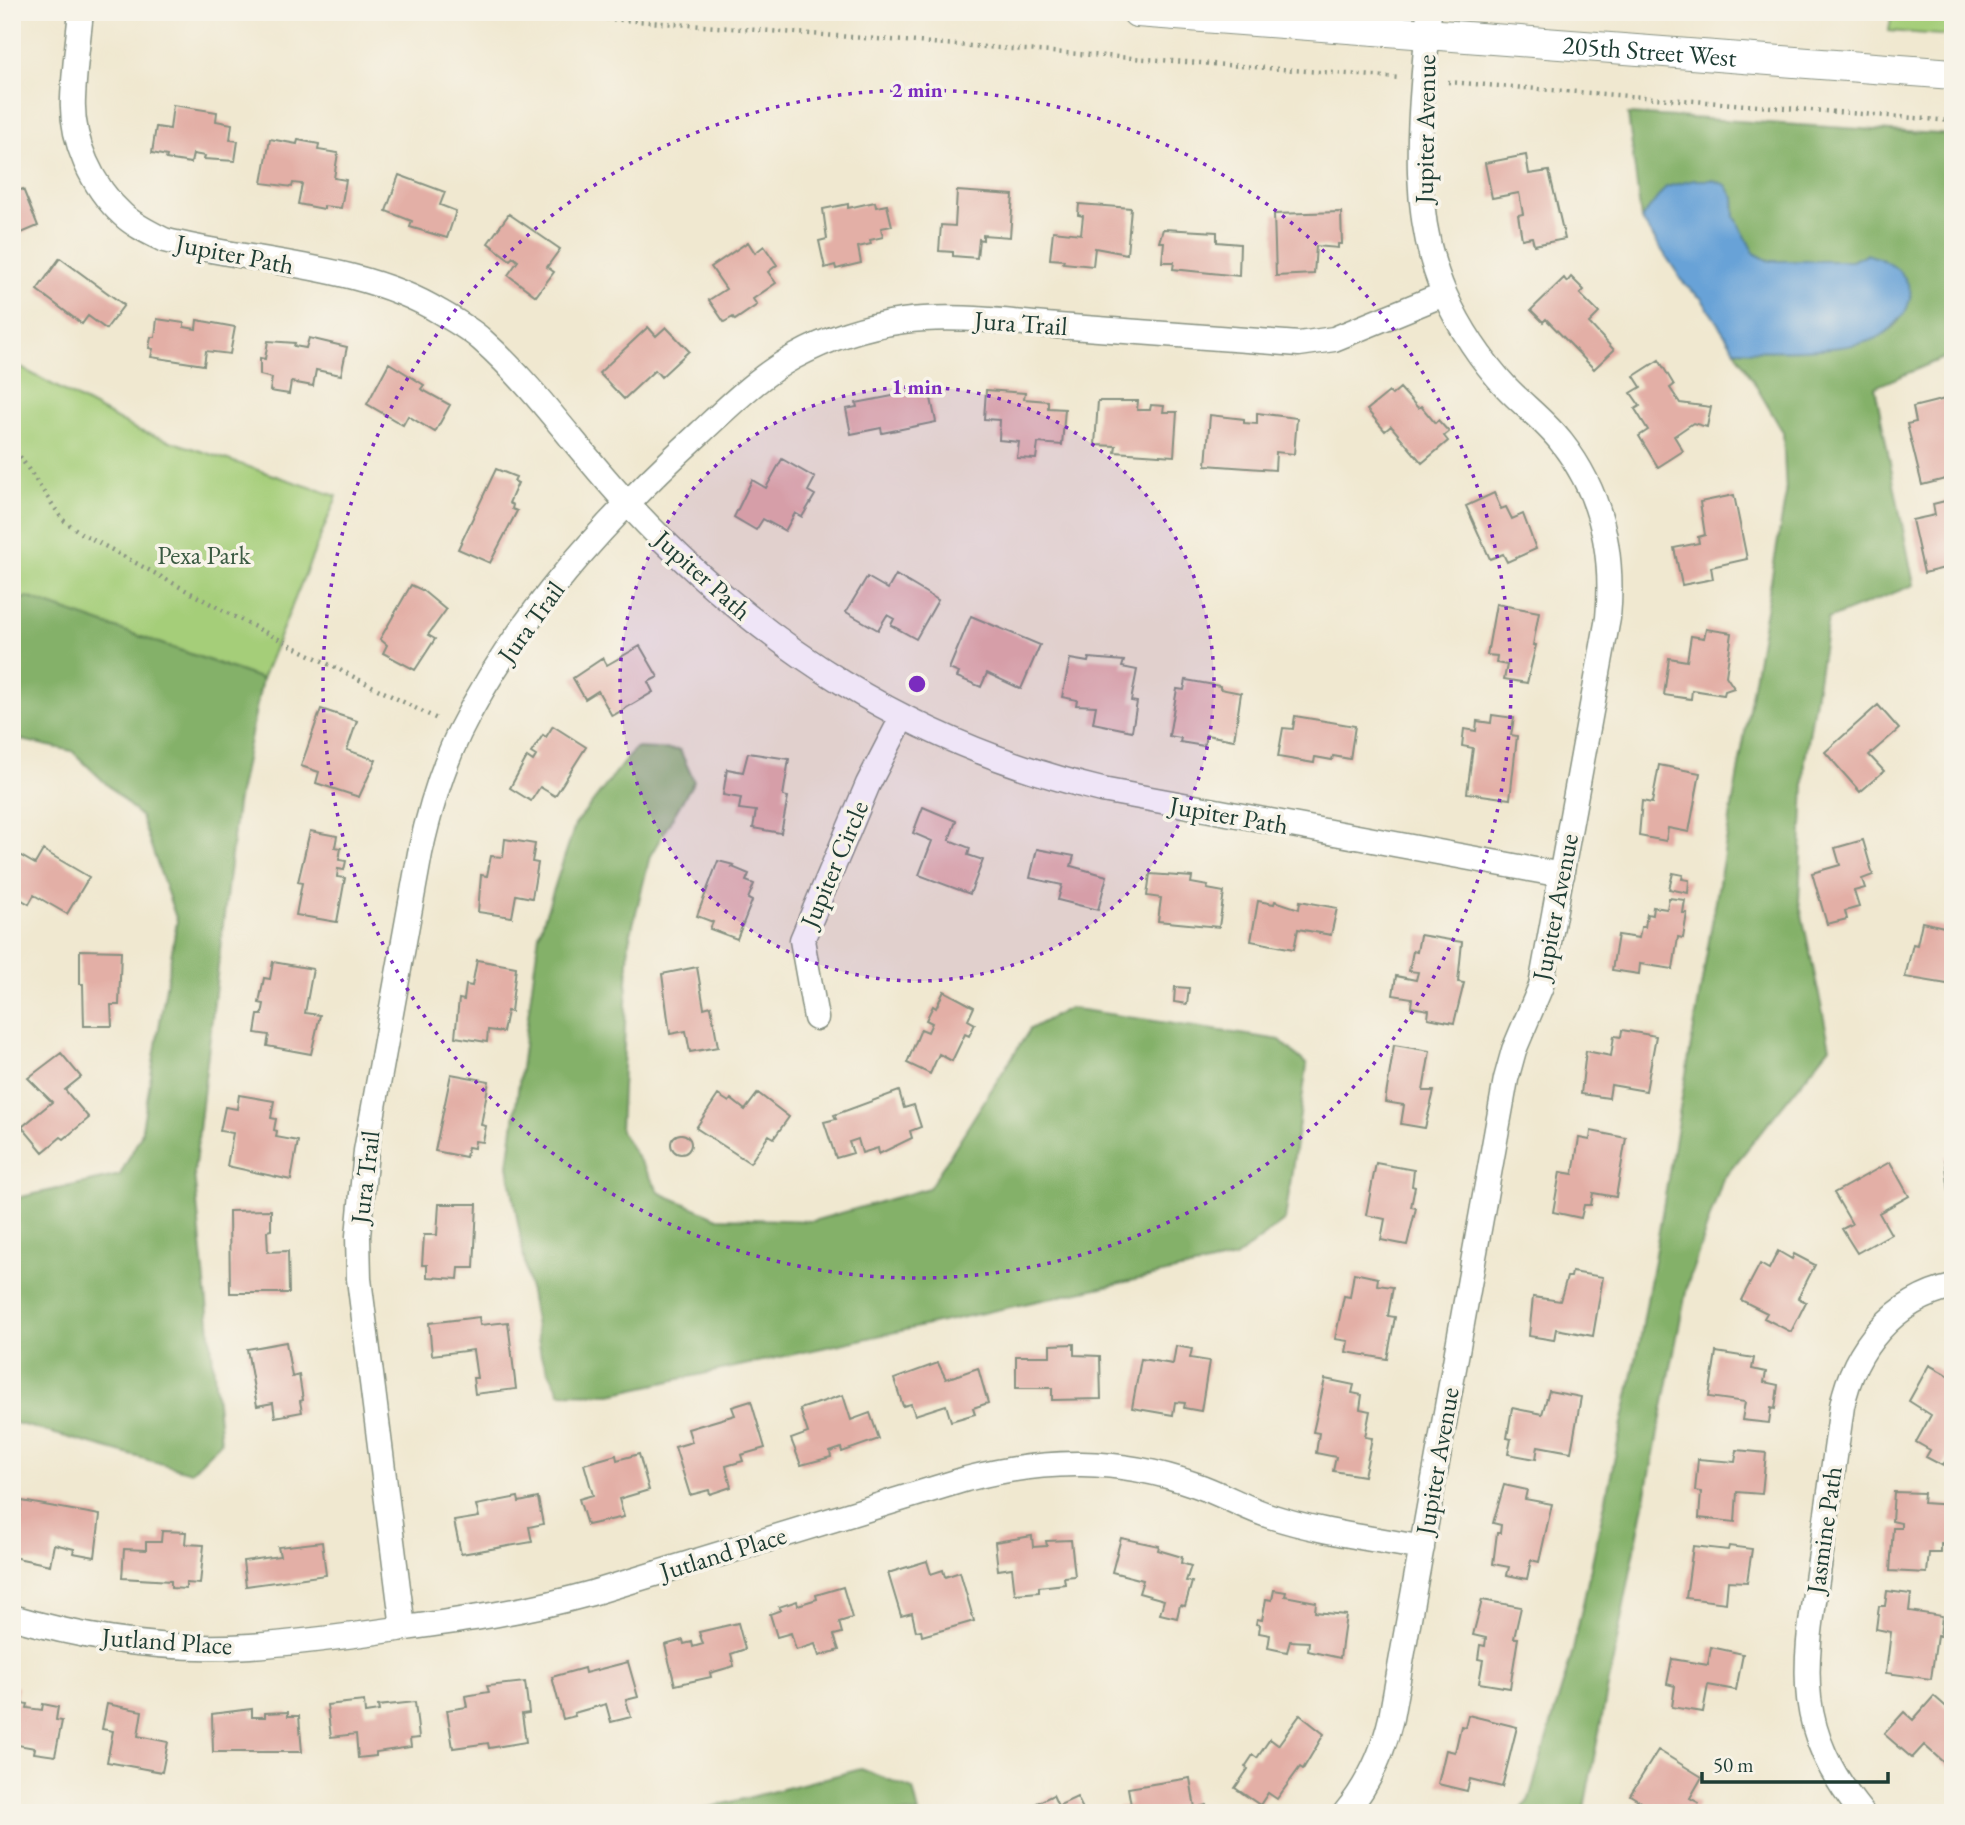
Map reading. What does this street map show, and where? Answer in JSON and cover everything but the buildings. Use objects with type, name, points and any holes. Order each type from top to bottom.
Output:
[{"type":"street","name":"Jupiter Path","points":[[81,12],[73,100],[75,129],[93,177],[122,214],[164,240],[391,287],[438,310],[481,338],[627,503],[687,564],[752,620],[825,673],[902,718],[1050,778],[1102,790],[1562,875]]},
{"type":"street","name":"205th Street West","points":[[1137,12],[1428,23],[1953,74]]},
{"type":"street","name":"Jupiter Avenue","points":[[1345,1813],[1366,1785],[1386,1738],[1506,1079],[1514,1050],[1541,986],[1608,618],[1610,568],[1603,523],[1586,480],[1562,442],[1504,385],[1481,357],[1444,294],[1427,242],[1422,215],[1420,147],[1428,23]]},
{"type":"street","name":"Jura Trail","points":[[404,1628],[362,1323],[358,1236],[360,1191],[430,808],[460,731],[533,615],[578,557],[661,469],[765,376],[791,358],[817,345],[871,327],[902,321],[964,318],[1300,344],[1334,339],[1444,294]]},
{"type":"street","name":"Jupiter Circle","points":[[816,1018],[802,940],[869,784],[902,718]]},
{"type":"street","name":"Jasmine Path","points":[[1859,1812],[1823,1753],[1807,1688],[1809,1639],[1842,1406],[1859,1356],[1884,1324],[1913,1302],[1936,1290],[1953,1287]]},
{"type":"street","name":"Jutland Place","points":[[12,1618],[95,1637],[198,1647],[301,1642],[404,1628],[542,1607],[966,1479],[1029,1465],[1094,1463],[1127,1467],[1193,1484],[1268,1516],[1422,1548]]},
{"type":"path","points":[[515,12],[1953,121]]},
{"type":"path","points":[[12,445],[63,520],[81,533],[233,616],[460,731]]},
{"type":"green space","points":[[1892,12],[1953,12],[1953,36],[1889,31]]},
{"type":"green space","points":[[1628,114],[1953,135],[1953,354],[1875,387],[1914,585],[1828,619],[1805,760],[1799,901],[1830,1047],[1723,1179],[1687,1286],[1583,1813],[1519,1813],[1529,1799],[1573,1650],[1640,1341],[1786,494],[1783,432],[1735,350],[1820,348],[1864,341],[1895,325],[1906,310],[1910,291],[1866,254],[1852,261],[1769,261],[1754,253],[1735,217],[1734,198],[1666,187],[1641,219]]},
{"type":"green space","name":"Pexa Park","points":[[12,363],[137,430],[337,496],[262,679],[27,597],[12,604]]},
{"type":"green space","points":[[27,597],[262,679],[237,804],[194,1173],[221,1442],[191,1472],[12,1422],[12,1199],[120,1175],[141,1135],[177,921],[141,817],[72,751],[12,738],[12,604]]},
{"type":"green space","points":[[635,748],[680,750],[694,781],[650,856],[629,941],[620,1130],[660,1193],[718,1218],[813,1221],[929,1188],[1030,1029],[1069,1008],[1280,1040],[1307,1065],[1285,1220],[1235,1258],[611,1394],[560,1393],[541,1356],[508,1165],[539,934],[575,825]]},
{"type":"green space","points":[[861,1769],[913,1789],[919,1813],[688,1813]]},
{"type":"water","points":[[1694,180],[1713,180],[1726,185],[1734,198],[1735,217],[1754,253],[1769,261],[1852,261],[1866,254],[1893,266],[1904,276],[1910,290],[1910,300],[1905,313],[1886,332],[1861,343],[1806,350],[1735,350],[1701,298],[1686,286],[1641,219],[1666,187]]}]
